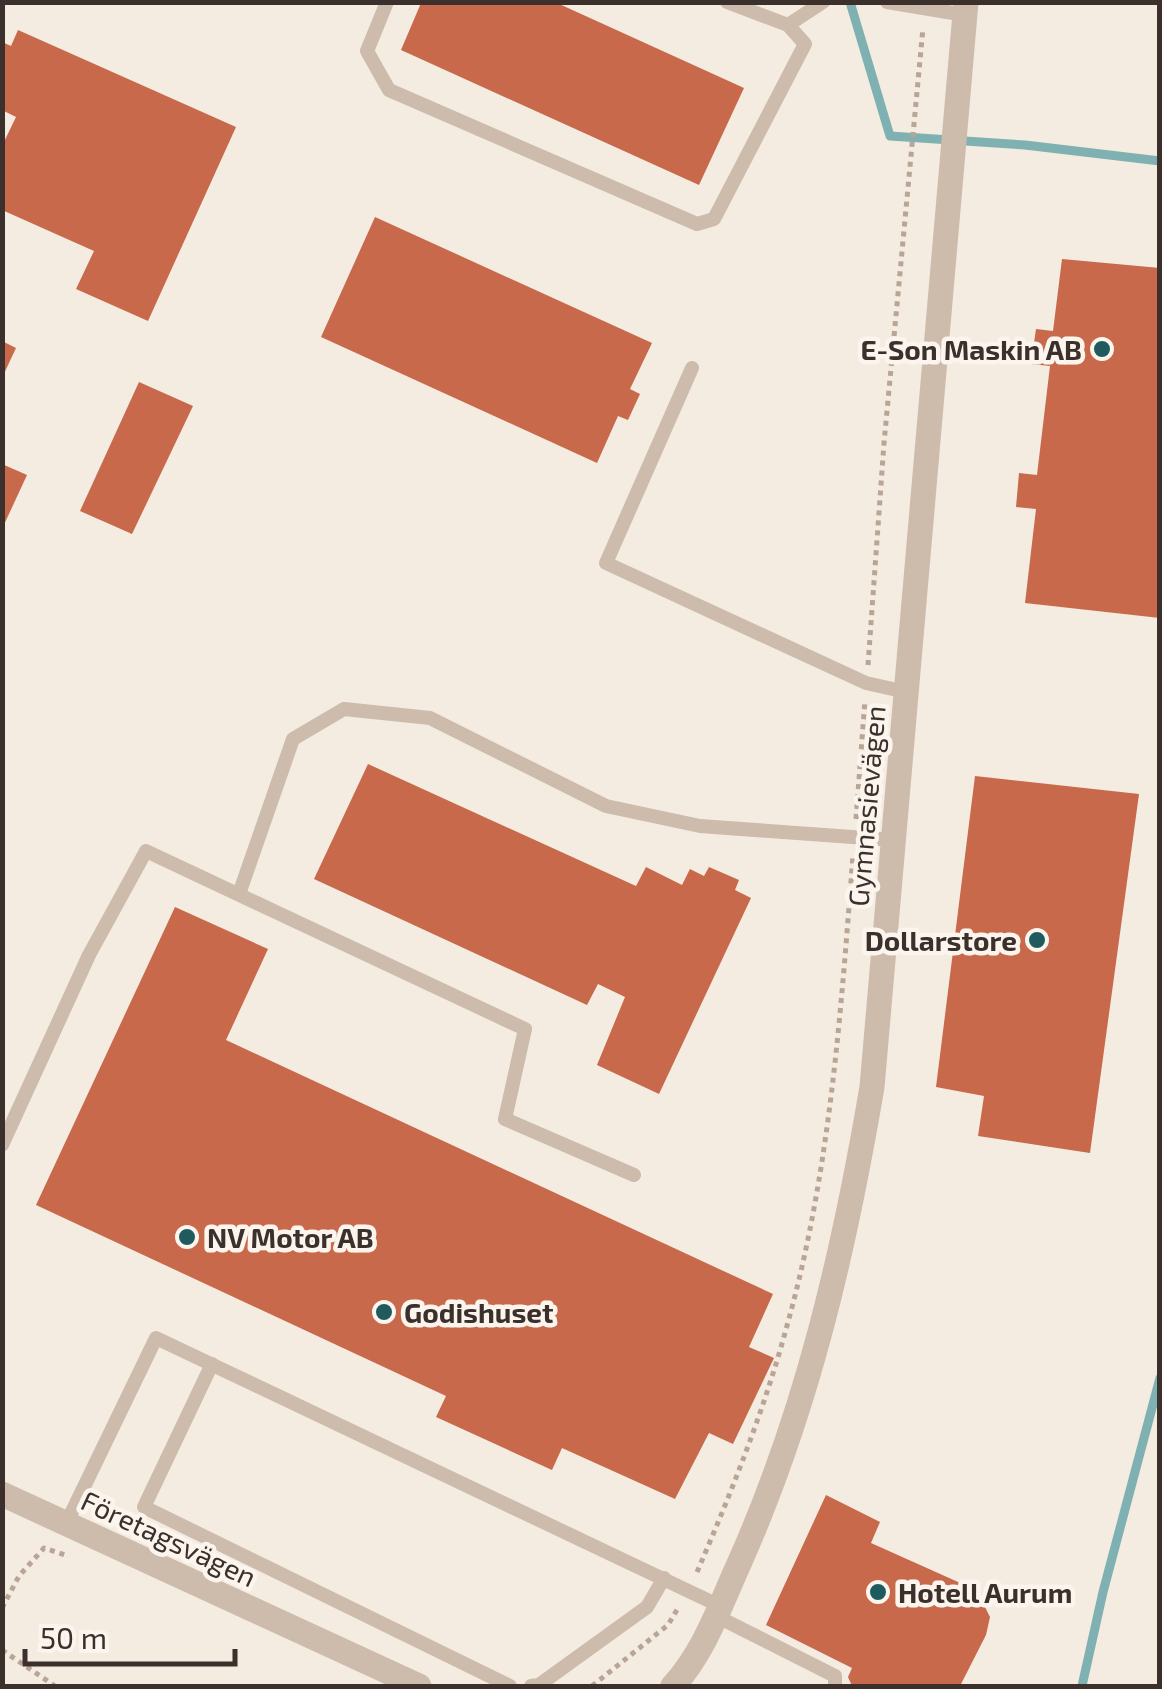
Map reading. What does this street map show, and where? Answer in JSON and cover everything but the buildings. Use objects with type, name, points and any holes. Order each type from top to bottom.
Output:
[{"type":"street","name":"Gymnasievägen","points":[[701,1648],[768,1500],[804,1398],[852,1207],[872,1087],[965,9]]},
{"type":"street","name":"Företagsvägen","points":[[2,1494],[419,1686]]},
{"type":"street","points":[[673,1686],[701,1648]]},
{"type":"street","points":[[696,1686],[701,1648]]},
{"type":"lane","points":[[387,2],[366,50],[388,90],[697,224],[714,218],[805,44],[788,25],[727,2]]},
{"type":"lane","points":[[788,25],[823,2]]},
{"type":"lane","points":[[888,2],[965,9]]},
{"type":"lane","points":[[692,368],[606,563],[866,684],[906,692]]},
{"type":"lane","points":[[239,894],[294,739],[344,709],[430,718],[606,806],[700,826],[894,840]]},
{"type":"lane","points":[[2,1145],[89,955],[146,850],[525,1028],[505,1119],[634,1175]]},
{"type":"lane","points":[[66,1524],[156,1338],[689,1590],[718,1611],[835,1676],[835,1686]]},
{"type":"lane","points":[[212,1364],[144,1507],[510,1686]]},
{"type":"lane","points":[[531,1686],[539,1685],[647,1607],[664,1578]]},
{"type":"path","points":[[592,1686],[668,1625],[689,1590],[741,1471],[788,1322],[808,1236],[824,1150],[855,837],[884,442],[925,8]]},
{"type":"path","points":[[2,1650],[55,1686]]},
{"type":"waterway","points":[[850,2],[890,136],[1025,145],[1160,161]]},
{"type":"waterway","points":[[1082,1686],[1160,1378]]},
{"type":"place","name":"E-Son Maskin AB","points":[[1102,349]]},
{"type":"place","name":"Dollarstore","points":[[1037,940]]},
{"type":"place","name":"NV Motor AB","points":[[187,1237]]},
{"type":"place","name":"Godishuset","points":[[384,1312]]},
{"type":"place","name":"Hotell Aurum","points":[[878,1592]]}]
